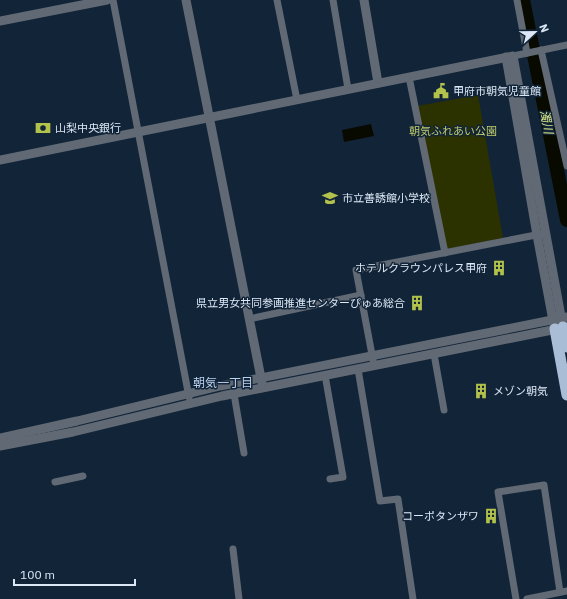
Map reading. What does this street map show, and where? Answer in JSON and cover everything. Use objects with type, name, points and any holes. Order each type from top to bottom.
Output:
[{"type":"highway","points":[[561,323],[567,347]]},
{"type":"highway","points":[[561,323],[567,395]]},
{"type":"street","points":[[0,21],[74,3],[107,0]]},
{"type":"street","points":[[113,0],[190,403]]},
{"type":"street","points":[[186,0],[260,378],[264,388]]},
{"type":"street","points":[[277,0],[297,100]]},
{"type":"street","points":[[333,0],[348,89]]},
{"type":"street","points":[[364,0],[378,83]]},
{"type":"street","points":[[517,0],[527,53]]},
{"type":"street","points":[[0,160],[567,44]]},
{"type":"street","points":[[541,50],[566,156],[567,166]]},
{"type":"street","points":[[510,56],[541,234],[561,323]]},
{"type":"street","points":[[408,77],[445,253]]},
{"type":"street","points":[[374,366],[356,270],[541,234]]},
{"type":"street","points":[[249,319],[361,295]]},
{"type":"street","points":[[0,446],[73,432],[190,403],[434,354],[561,323]]},
{"type":"street","points":[[0,438],[77,421],[188,393],[260,378],[372,356],[561,323]]},
{"type":"street","points":[[434,354],[444,410]]},
{"type":"street","points":[[358,369],[380,501],[398,499],[413,599]]},
{"type":"street","points":[[326,375],[343,477],[330,479]]},
{"type":"street","points":[[234,394],[244,453]]},
{"type":"street","points":[[54,482],[83,476]]},
{"type":"street","points":[[516,599],[498,492],[544,485],[564,592],[549,597],[527,599]]},
{"type":"street","points":[[233,549],[239,599]]},
{"type":"green space","name":"朝気ふれあい公園","points":[[478,95],[503,238],[448,249],[445,247],[417,106]]},
{"type":"shaded area","points":[[371,124],[374,136],[344,142],[342,130]]},
{"type":"waterway","name":"濁川","points":[[523,0],[567,220]]},
{"type":"place","name":"甲府市朝気児童館","points":[[441,91]]},
{"type":"place","name":"山梨中央銀行","points":[[43,128]]},
{"type":"place","name":"市立善誘館小学校","points":[[330,198]]},
{"type":"place","name":"ホテルクラウンパレス甲府","points":[[499,268]]},
{"type":"place","name":"県立男女共同参画推進センターぴゅあ総合","points":[[417,303]]},
{"type":"place","name":"メゾン朝気","points":[[481,391]]},
{"type":"place","name":"コーポタンザワ","points":[[491,516]]},
{"type":"district","name":"朝気一丁目","points":[[223,382]]}]
